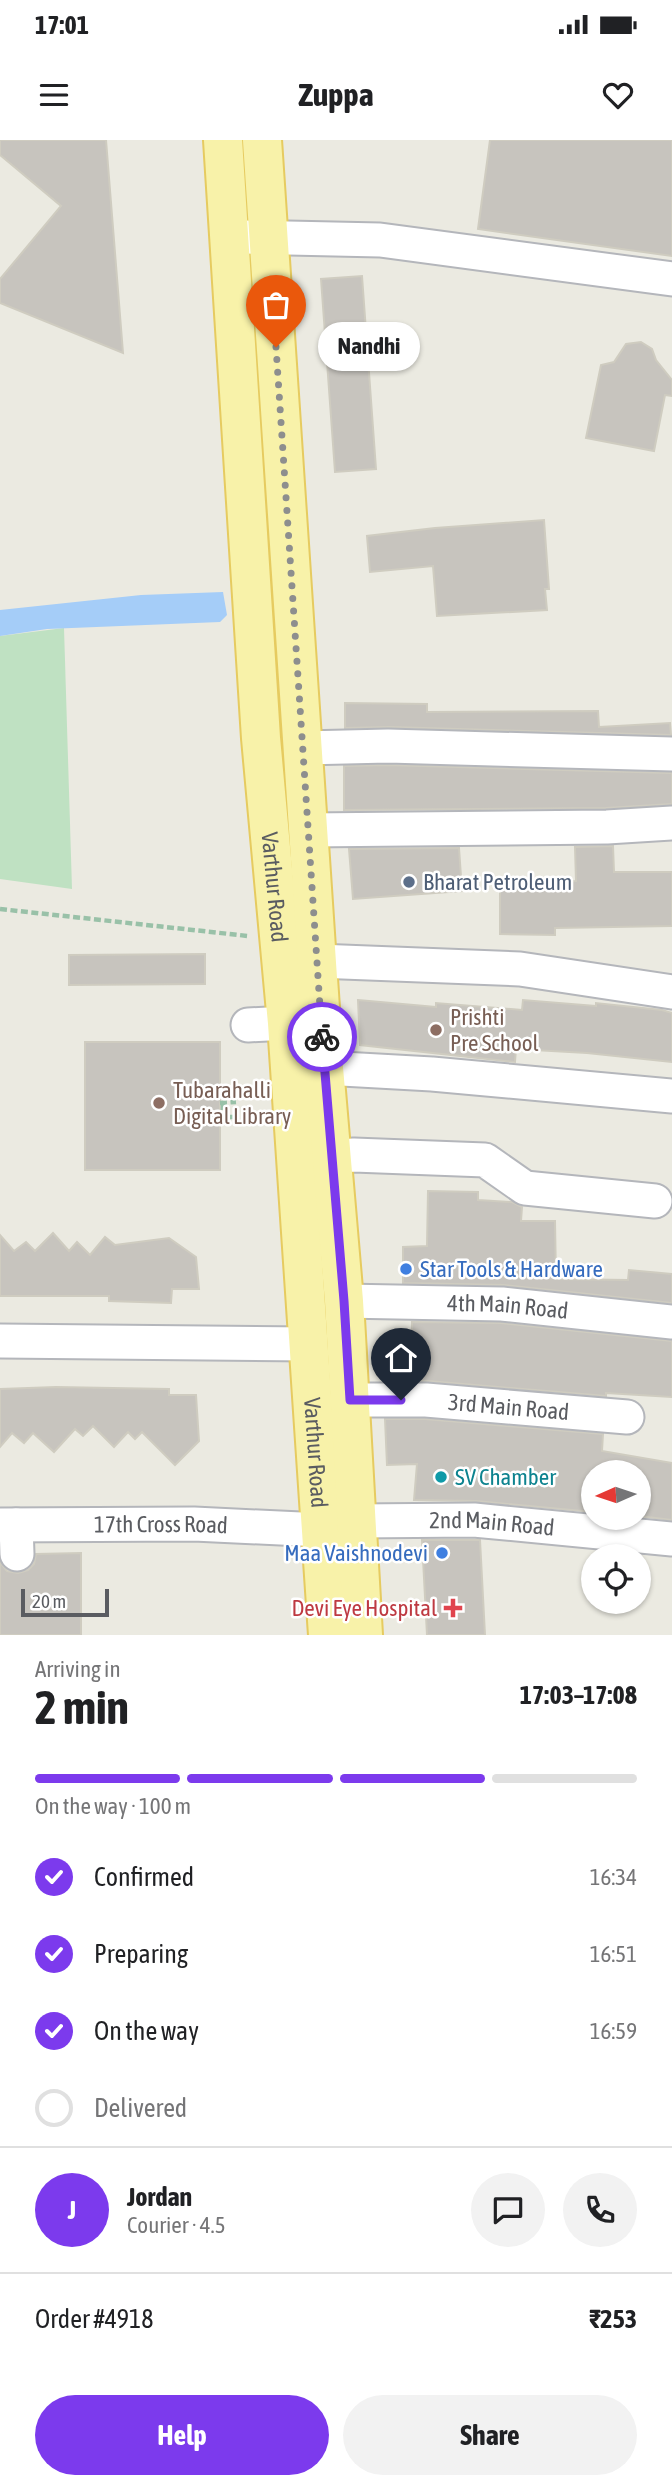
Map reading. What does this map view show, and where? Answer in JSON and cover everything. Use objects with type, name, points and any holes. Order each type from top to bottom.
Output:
[{"type":"main road","name":"Varthur Road","points":[[223,140],[262,751],[287,1023],[310,1344],[339,1525],[363,1635]]},
{"type":"main road","name":"Varthur Road","points":[[262,140],[324,1068],[350,1400],[328,1635]]},
{"type":"main road","points":[[262,751],[303,748]]},
{"type":"street","points":[[230,237],[380,240],[672,279]]},
{"type":"street","points":[[303,748],[388,746],[672,754]]},
{"type":"street","points":[[309,830],[607,827],[672,823]]},
{"type":"street","points":[[317,961],[520,969],[672,992]]},
{"type":"street","points":[[248,1025],[287,1023]]},
{"type":"street","points":[[324,1068],[432,1073],[672,1096]]},
{"type":"street","points":[[331,1157],[355,1155],[485,1160],[525,1188],[655,1201]]},
{"type":"street","name":"4th Main Road","points":[[344,1301],[502,1304],[672,1322]]},
{"type":"street","points":[[0,1341],[310,1344]]},
{"type":"street","name":"3rd Main Road","points":[[350,1400],[426,1401],[627,1417]]},
{"type":"street","name":"2nd Main Road","points":[[339,1525],[474,1520],[672,1539]]},
{"type":"street","name":"17th Cross Road","points":[[11,1534],[194,1524],[339,1525]]},
{"type":"path","points":[[0,908],[280,940]]},
{"type":"path","points":[[236,1102],[221,1103],[223,1117],[236,1116]]},
{"type":"green space","points":[[64,628],[72,889],[0,879],[0,636]]},
{"type":"water","points":[[223,592],[227,615],[220,622],[47,629],[0,636],[0,610],[141,595]]},
{"type":"building","points":[[0,140],[106,140],[123,353],[0,303],[0,279],[61,206],[0,155]]},
{"type":"building","points":[[490,140],[672,140],[672,256],[478,229]]},
{"type":"building","points":[[362,276],[376,469],[335,472],[321,279]]},
{"type":"building","points":[[641,342],[652,349],[656,360],[672,380],[672,396],[665,395],[654,451],[586,438],[601,365],[614,362],[626,344]]},
{"type":"building","points":[[544,520],[549,589],[545,589],[547,610],[437,616],[433,566],[370,572],[367,536]]},
{"type":"building","points":[[345,703],[427,704],[427,712],[598,711],[599,727],[670,723],[671,735],[345,728]]},
{"type":"building","points":[[344,766],[672,773],[672,804],[606,808],[344,810]]},
{"type":"building","points":[[613,846],[614,872],[672,872],[672,926],[555,928],[555,935],[500,934],[500,884],[576,881],[575,847]]},
{"type":"building","points":[[459,848],[462,891],[353,899],[349,849]]},
{"type":"building","points":[[205,954],[205,984],[69,985],[69,955]]},
{"type":"building","points":[[358,1000],[436,1007],[436,1003],[522,1010],[523,1000],[596,1006],[596,1003],[662,1010],[672,1013],[672,1062],[516,1049],[515,1062],[360,1045]]},
{"type":"building","points":[[85,1042],[220,1042],[220,1170],[85,1170]]},
{"type":"building","points":[[428,1191],[478,1192],[478,1200],[512,1202],[522,1207],[521,1221],[555,1221],[556,1279],[628,1280],[629,1270],[672,1274],[672,1303],[504,1285],[403,1283],[403,1247],[427,1246]]},
{"type":"building","points":[[53,1233],[69,1251],[77,1242],[90,1255],[105,1237],[115,1245],[169,1238],[196,1257],[199,1289],[172,1289],[171,1303],[109,1301],[109,1296],[0,1296],[0,1235],[14,1251],[26,1242],[35,1251]]},
{"type":"building","points":[[412,1322],[501,1323],[672,1341],[672,1397],[606,1393],[606,1396],[428,1381],[384,1381],[384,1370],[411,1371]]},
{"type":"building","points":[[0,1389],[169,1389],[169,1395],[196,1395],[199,1441],[175,1465],[142,1432],[135,1439],[128,1432],[114,1447],[93,1426],[83,1436],[75,1429],[54,1452],[33,1433],[24,1443],[12,1433],[0,1447]]},
{"type":"building","points":[[385,1419],[425,1419],[603,1434],[602,1451],[672,1463],[672,1520],[651,1517],[651,1460],[581,1460],[581,1511],[476,1501],[414,1500],[417,1464],[387,1465]]},
{"type":"building","points":[[422,1540],[480,1540],[485,1635],[427,1635]]},
{"type":"building","points":[[81,1553],[81,1635],[0,1635],[0,1562],[7,1571],[18,1573],[28,1570],[34,1564],[36,1554]]},
{"type":"way so far","points":[[276,347],[322,1037]]},
{"type":"place","name":"Nandhi","points":[[276,347]]},
{"type":"place","name":"Bharat Petroleum","points":[[409,882]]},
{"type":"place","name":"Prishti Pre School","points":[[436,1030]]},
{"type":"place","name":"Tubarahalli Digital Library","points":[[159,1103]]},
{"type":"place","name":"Star Tools & Hardware","points":[[406,1269]]},
{"type":"place","name":"SV Chamber","points":[[441,1477]]},
{"type":"place","name":"Maa Vaishnodevi","points":[[442,1553]]},
{"type":"place","name":"Devi Eye Hospital","points":[[453,1608]]},
{"type":"route","points":[[322,1037],[350,1400],[401,1400]]}]
